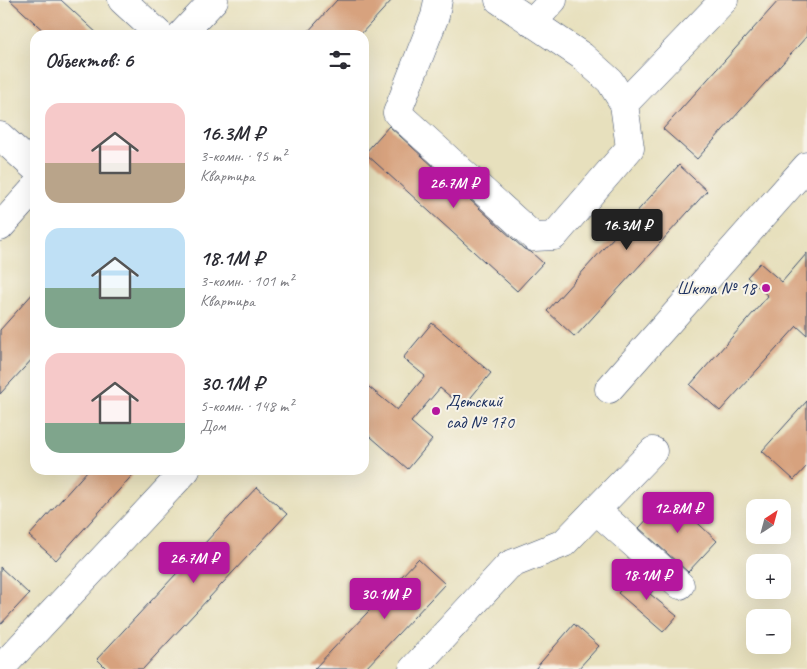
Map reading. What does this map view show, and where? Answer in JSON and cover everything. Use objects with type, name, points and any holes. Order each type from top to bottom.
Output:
[{"type":"lane","points":[[122,0],[155,30]]},
{"type":"lane","points":[[187,30],[214,0]]},
{"type":"lane","points":[[438,0],[435,16],[397,113],[534,237],[554,236],[630,148],[624,104],[610,82],[582,56],[498,0]]},
{"type":"lane","points":[[532,24],[553,0]]},
{"type":"lane","points":[[624,104],[724,0]]},
{"type":"lane","points":[[0,136],[30,163]]},
{"type":"lane","points":[[609,389],[807,166]]},
{"type":"lane","points":[[0,227],[30,194]]},
{"type":"lane","points":[[413,669],[508,565],[564,543],[653,451]]},
{"type":"lane","points":[[0,669],[181,475]]},
{"type":"lane","points":[[596,510],[680,585]]},
{"type":"building","points":[[10,0],[61,0],[94,30],[43,30]]},
{"type":"building","points":[[337,0],[392,0],[365,30],[310,30]]},
{"type":"building","points":[[779,0],[807,0],[807,36],[697,159],[663,129]]},
{"type":"building","points":[[389,126],[524,249],[531,252],[543,263],[517,291],[369,157],[369,148]]},
{"type":"building","points":[[679,165],[707,191],[575,337],[547,311]]},
{"type":"building","points":[[807,253],[807,335],[797,326],[720,411],[690,385],[768,296],[747,277],[760,263],[782,282]]},
{"type":"building","points":[[30,297],[30,361],[0,394],[0,330]]},
{"type":"building","points":[[432,323],[491,373],[463,407],[440,388],[411,422],[432,440],[408,469],[369,435],[369,387],[397,410],[425,376],[403,358]]},
{"type":"building","points":[[807,401],[807,466],[794,480],[762,451]]},
{"type":"building","points":[[84,475],[132,475],[56,560],[29,536]]},
{"type":"building","points":[[257,487],[287,514],[143,669],[107,669],[97,659]]},
{"type":"building","points":[[669,496],[717,541],[688,572],[639,528]]},
{"type":"building","points":[[418,559],[445,584],[365,669],[314,669]]},
{"type":"building","points":[[0,567],[29,594],[0,625]]},
{"type":"building","points":[[638,569],[657,586],[650,594],[677,616],[663,632],[618,593]]},
{"type":"building","points":[[574,624],[599,646],[578,669],[535,669]]},
{"type":"place","name":"Школа № 18","points":[[766,288]]},
{"type":"place","name":"Детский сад № 170","points":[[436,411]]}]
